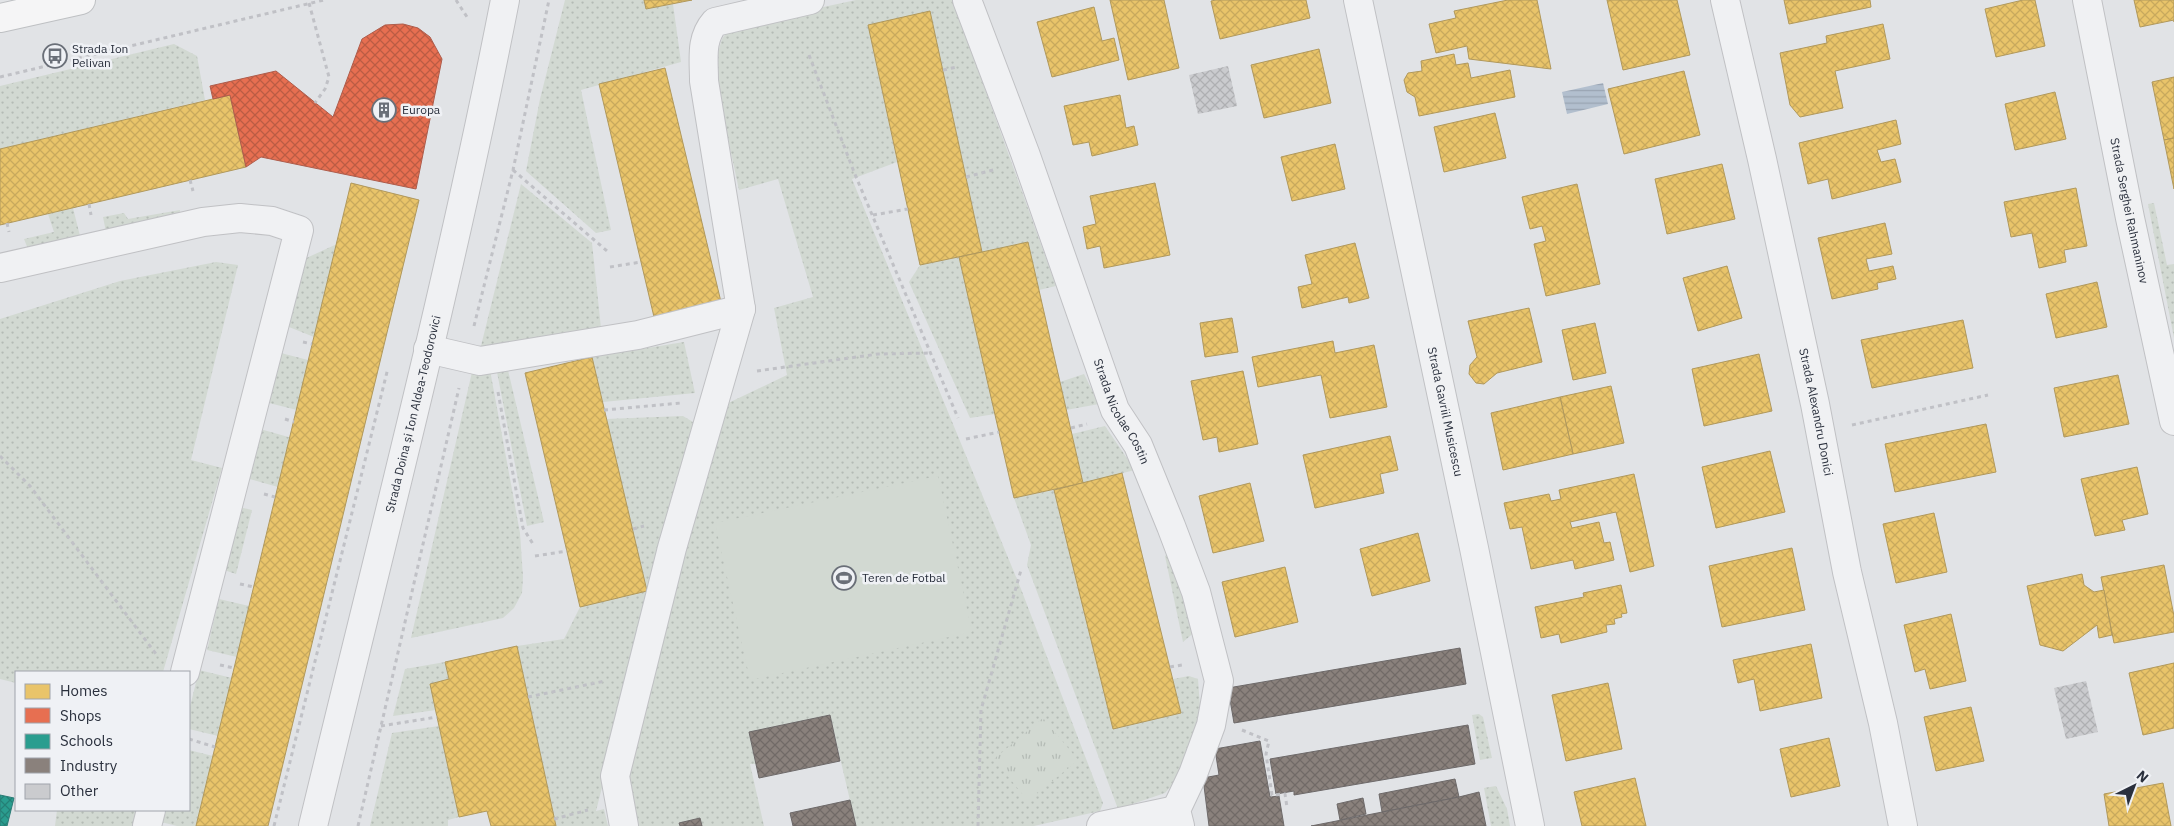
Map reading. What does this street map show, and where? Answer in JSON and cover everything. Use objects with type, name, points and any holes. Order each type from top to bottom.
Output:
[{"type":"main road","points":[[0,18],[80,0]]},
{"type":"street","name":"Strada Doina și Ion Aldea-Teodorovici","points":[[313,826],[428,349],[487,93],[504,0]]},
{"type":"street","points":[[624,826],[616,776],[672,548],[741,309],[704,81],[704,46],[707,31],[715,22],[810,0]]},
{"type":"street","name":"Strada Nicolae Costin","points":[[967,0],[1025,153],[1115,410],[1142,454],[1196,592],[1219,682],[1211,724],[1178,818]]},
{"type":"street","name":"Strada Gavriil Musicescu","points":[[1358,0],[1476,557],[1530,826]]},
{"type":"street","name":"Strada Alexandru Donici","points":[[1726,0],[1820,433],[1847,572],[1883,723],[1903,826]]},
{"type":"street","name":"Strada Serghei Rahmaninov","points":[[2087,0],[2130,218],[2174,421]]},
{"type":"street","points":[[0,268],[203,222],[248,219],[272,221],[299,230],[186,671]]},
{"type":"street","points":[[428,349],[479,359],[638,334],[741,309]]},
{"type":"street","points":[[147,826],[151,811]]},
{"type":"street","points":[[1101,826],[1178,818]]},
{"type":"path","points":[[0,78],[324,0]]},
{"type":"path","points":[[456,0],[469,20]]},
{"type":"path","points":[[358,826],[382,726],[479,359],[513,170],[549,0]]},
{"type":"path","points":[[309,3],[329,77],[325,89],[315,103]]},
{"type":"path","points":[[808,55],[958,418]]},
{"type":"path","points":[[513,170],[607,251]]},
{"type":"path","points":[[873,215],[908,209]]},
{"type":"path","points":[[610,267],[641,262]]},
{"type":"path","points":[[604,410],[878,354],[931,353]]},
{"type":"path","points":[[479,359],[523,528],[533,544]]},
{"type":"path","points":[[274,826],[389,363]]},
{"type":"path","points":[[1820,433],[1988,395]]},
{"type":"path","points":[[966,439],[999,432]]},
{"type":"path","points":[[0,456],[30,486],[155,652],[158,659]]},
{"type":"path","points":[[534,556],[567,551]]},
{"type":"path","points":[[978,826],[981,710],[1021,570]]},
{"type":"path","points":[[528,697],[641,673]]},
{"type":"path","points":[[382,726],[437,717]]},
{"type":"path","points":[[190,739],[215,747]]},
{"type":"path","points":[[1269,741],[1266,754],[1272,795],[1285,794],[1287,806]]},
{"type":"green space","points":[[565,0],[644,0],[646,9],[673,4],[681,62],[581,90],[611,230],[596,233],[526,171],[540,99]]},
{"type":"green space","points":[[856,0],[953,0],[1056,286],[1039,290],[1028,242],[982,252],[930,12],[868,25],[897,162],[852,179],[1021,589],[1103,803],[1100,811],[1034,826],[856,826],[830,715],[749,732],[756,764],[750,764],[764,826],[637,826],[624,773],[724,405],[787,375],[774,308],[813,297],[778,179],[739,190],[713,69],[722,39],[730,27]]},
{"type":"green space","points":[[174,44],[197,56],[205,100],[0,149],[0,86]]},
{"type":"green space","points":[[521,184],[592,243],[601,328],[480,350]]},
{"type":"green space","points":[[2154,203],[2167,265],[2174,264],[2174,338],[2148,204]]},
{"type":"green space","points":[[73,208],[80,236],[28,249],[24,239],[54,232],[48,214]]},
{"type":"green space","points":[[180,210],[179,217],[106,232],[103,217],[124,213],[128,219]]},
{"type":"green space","points":[[337,244],[314,337],[284,325],[302,260]]},
{"type":"green space","points":[[959,257],[995,414],[970,418],[909,282],[920,265]]},
{"type":"green space","points":[[216,262],[238,265],[191,460],[222,468],[163,671],[15,671],[15,683],[0,679],[0,319],[120,281]]},
{"type":"green space","points":[[684,342],[695,393],[603,402],[592,357]]},
{"type":"green space","points":[[277,352],[308,360],[297,410],[265,402]]},
{"type":"green space","points":[[507,366],[544,522],[527,526],[496,367]]},
{"type":"green space","points":[[490,370],[520,533],[523,577],[522,593],[514,608],[503,618],[411,638],[472,372]]},
{"type":"green space","points":[[1084,374],[1099,404],[1066,410],[1060,382]]},
{"type":"green space","points":[[683,416],[693,422],[648,619],[627,690],[596,811],[604,809],[608,826],[556,826],[517,646],[564,639],[580,607],[647,591],[606,419]]},
{"type":"green space","points":[[1105,426],[1135,470],[1083,483],[1072,434]]},
{"type":"green space","points":[[260,429],[292,438],[278,487],[246,478]]},
{"type":"green space","name":"Teren de Fotbal","points":[[938,476],[972,632],[750,680],[715,523]]},
{"type":"green space","points":[[1054,490],[1113,729],[1181,713],[1173,679],[1189,676],[1198,679],[1201,721],[1174,783],[1165,793],[1118,809],[1027,565],[1031,545],[1014,498]]},
{"type":"green space","points":[[239,507],[252,510],[236,574],[224,570]]},
{"type":"green space","points":[[1169,553],[1197,630],[1183,642],[1165,556]]},
{"type":"green space","points":[[219,599],[249,606],[237,657],[207,650]]},
{"type":"green space","points":[[445,662],[449,679],[430,684],[436,710],[393,716],[405,669]]},
{"type":"green space","points":[[199,670],[232,678],[218,736],[190,729],[190,707]]},
{"type":"green space","points":[[1479,714],[1483,717],[1492,758],[1480,760],[1472,715]]},
{"type":"green space","points":[[1043,718],[1078,760],[1028,801],[994,759]]},
{"type":"green space","points":[[439,726],[459,817],[448,820],[448,826],[370,826],[392,733]]},
{"type":"green space","points":[[190,750],[213,756],[196,826],[177,826],[161,822],[164,811],[190,811]]},
{"type":"green space","points":[[1496,786],[1507,809],[1510,826],[1491,826],[1484,788]]},
{"type":"green space","points":[[57,811],[143,811],[139,826],[55,826]]},
{"type":"water","points":[[1603,83],[1608,104],[1567,114],[1562,92]]},
{"type":"building: Homes","points":[[644,0],[692,0],[646,9]]},
{"type":"building: Homes","points":[[1110,0],[1164,0],[1179,68],[1128,80]]},
{"type":"building: Homes","points":[[1306,0],[1310,18],[1220,39],[1211,1]]},
{"type":"building: Homes","points":[[1508,0],[1537,0],[1551,69],[1469,59],[1467,46],[1436,53],[1429,24],[1456,18],[1454,11]]},
{"type":"building: Homes","points":[[1607,0],[1677,0],[1690,55],[1623,70]]},
{"type":"building: Homes","points":[[1784,0],[1870,0],[1871,7],[1789,24]]},
{"type":"building: Homes","points":[[2023,0],[2035,0],[2045,46],[1996,57],[1985,9]]},
{"type":"building: Homes","points":[[2134,0],[2174,0],[2174,20],[2140,27]]},
{"type":"building: Homes","points":[[1094,7],[1102,41],[1114,38],[1119,60],[1052,77],[1037,22]]},
{"type":"building: Homes","points":[[930,11],[982,252],[920,265],[868,25]]},
{"type":"building: Homes","points":[[1883,24],[1890,59],[1835,71],[1843,108],[1800,117],[1790,105],[1780,53],[1827,43],[1826,36]]},
{"type":"building: Homes","points":[[1319,49],[1331,103],[1264,118],[1251,65]]},
{"type":"building: Homes","points":[[1454,54],[1456,65],[1468,63],[1471,78],[1510,70],[1515,97],[1419,116],[1415,97],[1407,92],[1404,80],[1408,73],[1422,71],[1421,61]]},
{"type":"building: Homes","points":[[665,68],[721,302],[654,317],[599,84]]},
{"type":"building: Homes","points":[[1684,71],[1700,135],[1624,154],[1608,89]]},
{"type":"building: Homes","points":[[2174,77],[2174,138],[2164,140],[2152,82]]},
{"type":"building: Homes","points":[[2055,92],[2066,139],[2015,150],[2005,104]]},
{"type":"building: Homes","points":[[230,95],[246,167],[0,225],[0,149]]},
{"type":"building: Homes","points":[[1120,95],[1126,128],[1134,126],[1138,145],[1092,156],[1089,142],[1073,145],[1064,106]]},
{"type":"building: Homes","points":[[1495,113],[1506,158],[1444,172],[1434,127]]},
{"type":"building: Homes","points":[[1896,120],[1901,144],[1877,150],[1881,162],[1895,159],[1901,182],[1832,199],[1828,179],[1808,184],[1799,143]]},
{"type":"building: Homes","points":[[2174,138],[2174,189],[2164,140]]},
{"type":"building: Homes","points":[[1335,144],[1345,189],[1292,201],[1281,157]]},
{"type":"building: Homes","points":[[1722,164],[1735,219],[1667,234],[1655,179]]},
{"type":"building: Homes","points":[[351,183],[419,200],[268,826],[196,826]]},
{"type":"building: Homes","points":[[1155,183],[1170,255],[1104,268],[1100,246],[1087,249],[1083,227],[1096,224],[1090,196]]},
{"type":"building: Homes","points":[[1577,184],[1600,284],[1546,296],[1534,244],[1546,241],[1542,226],[1530,229],[1522,197]]},
{"type":"building: Homes","points":[[2076,188],[2087,246],[2064,250],[2066,262],[2039,268],[2032,233],[2011,237],[2004,202]]},
{"type":"building: Homes","points":[[1885,223],[1892,254],[1866,259],[1869,271],[1893,266],[1896,279],[1877,283],[1878,289],[1832,299],[1818,238]]},
{"type":"building: Homes","points":[[1028,242],[1083,483],[1014,498],[959,257]]},
{"type":"building: Homes","points":[[1355,243],[1369,298],[1349,303],[1348,297],[1302,308],[1298,287],[1312,284],[1305,255]]},
{"type":"building: Homes","points":[[1727,266],[1742,318],[1698,331],[1683,278]]},
{"type":"building: Homes","points":[[2097,282],[2107,327],[2056,338],[2046,294]]},
{"type":"building: Homes","points":[[1529,308],[1542,362],[1497,373],[1484,384],[1476,383],[1469,374],[1470,365],[1477,357],[1468,321]]},
{"type":"building: Homes","points":[[1232,318],[1238,352],[1205,357],[1200,323]]},
{"type":"building: Homes","points":[[1963,320],[1973,368],[1872,388],[1861,340]]},
{"type":"building: Homes","points":[[1595,323],[1606,373],[1573,380],[1562,330]]},
{"type":"building: Homes","points":[[1333,341],[1335,353],[1374,345],[1387,407],[1330,418],[1321,375],[1258,387],[1252,357]]},
{"type":"building: Homes","points":[[1759,354],[1772,411],[1704,426],[1692,369]]},
{"type":"building: Homes","points":[[592,357],[647,591],[580,607],[525,373]]},
{"type":"building: Homes","points":[[1243,371],[1258,444],[1219,452],[1217,437],[1203,440],[1191,381]]},
{"type":"building: Homes","points":[[2118,375],[2129,424],[2064,437],[2054,388]]},
{"type":"building: Homes","points":[[1611,386],[1624,443],[1573,454],[1560,397]]},
{"type":"building: Homes","points":[[1560,397],[1573,454],[1503,470],[1491,413]]},
{"type":"building: Homes","points":[[1986,424],[1996,472],[1895,492],[1885,444]]},
{"type":"building: Homes","points":[[1390,436],[1398,470],[1380,474],[1384,493],[1315,508],[1303,455]]},
{"type":"building: Homes","points":[[1770,451],[1785,512],[1716,528],[1702,467]]},
{"type":"building: Homes","points":[[2137,467],[2148,514],[2122,520],[2125,530],[2095,536],[2081,479]]},
{"type":"building: Homes","points":[[1122,473],[1181,713],[1113,729],[1054,490]]},
{"type":"building: Homes","points":[[1634,474],[1654,566],[1630,572],[1616,512],[1570,522],[1572,528],[1599,522],[1604,543],[1610,542],[1614,560],[1575,569],[1573,560],[1531,569],[1522,527],[1510,529],[1504,503],[1549,494],[1551,501],[1561,499],[1559,490]]},
{"type":"building: Homes","points":[[1250,483],[1264,541],[1213,553],[1199,496]]},
{"type":"building: Homes","points":[[1934,513],[1947,572],[1896,583],[1883,524]]},
{"type":"building: Homes","points":[[1418,533],[1430,581],[1372,596],[1360,549]]},
{"type":"building: Homes","points":[[1792,548],[1805,610],[1722,627],[1709,566]]},
{"type":"building: Homes","points":[[2164,565],[2174,616],[2174,632],[2114,643],[2101,577]]},
{"type":"building: Homes","points":[[1285,567],[1298,622],[1235,637],[1222,582]]},
{"type":"building: Homes","points":[[2082,574],[2084,585],[2094,592],[2104,590],[2112,635],[2099,638],[2097,625],[2063,651],[2040,645],[2027,586]]},
{"type":"building: Homes","points":[[1621,585],[1627,613],[1621,614],[1622,617],[1614,619],[1615,624],[1606,625],[1607,632],[1561,643],[1559,634],[1541,638],[1535,607],[1584,597],[1583,593]]},
{"type":"building: Homes","points":[[1951,614],[1966,681],[1930,689],[1925,669],[1915,672],[1904,625]]},
{"type":"building: Homes","points":[[1811,644],[1822,698],[1760,711],[1754,679],[1738,683],[1733,660]]},
{"type":"building: Homes","points":[[517,646],[556,826],[491,826],[487,811],[459,817],[437,717],[430,684],[449,679],[445,662]]},
{"type":"building: Homes","points":[[2174,663],[2174,728],[2143,735],[2129,673]]},
{"type":"building: Homes","points":[[1608,683],[1622,749],[1566,761],[1552,695]]},
{"type":"building: Homes","points":[[1971,707],[1984,761],[1936,771],[1924,717]]},
{"type":"building: Homes","points":[[1829,738],[1840,786],[1791,797],[1780,749]]},
{"type":"building: Homes","points":[[1635,778],[1646,826],[1582,826],[1574,792]]},
{"type":"building: Homes","points":[[2163,783],[2171,826],[2109,826],[2104,794]]},
{"type":"building: Shops","name":"Europa","points":[[403,24],[418,28],[430,37],[442,59],[416,189],[261,157],[246,167],[230,95],[213,99],[210,86],[276,71],[333,117],[362,39],[385,25]]},
{"type":"building: Schools","points":[[0,795],[14,798],[7,826],[0,826]]},
{"type":"building: Industry","points":[[1460,648],[1466,684],[1234,723],[1228,688]]},
{"type":"building: Industry","points":[[830,715],[840,761],[759,778],[749,732]]},
{"type":"building: Industry","points":[[1468,725],[1475,764],[1294,795],[1294,791],[1276,794],[1270,759]]},
{"type":"building: Industry","points":[[1260,741],[1270,797],[1279,796],[1284,826],[1209,826],[1203,778],[1219,775],[1215,749]]},
{"type":"building: Industry","points":[[1455,779],[1459,797],[1382,812],[1379,794]]},
{"type":"building: Industry","points":[[1479,792],[1486,826],[1311,826],[1459,797]]},
{"type":"building: Industry","points":[[1363,798],[1366,814],[1340,820],[1337,804]]},
{"type":"building: Industry","points":[[850,800],[856,826],[793,826],[790,813]]},
{"type":"building: Industry","points":[[700,818],[702,826],[680,826],[679,823]]},
{"type":"building: Other","points":[[1228,66],[1237,106],[1198,114],[1189,75]]},
{"type":"building: Other","points":[[2086,681],[2098,732],[2066,739],[2054,688]]},
{"type":"place","name":"Strada Ion Pelivan","points":[[55,56]]},
{"type":"place","name":"Europa","points":[[384,110]]},
{"type":"place","name":"Teren de Fotbal","points":[[844,578]]}]
